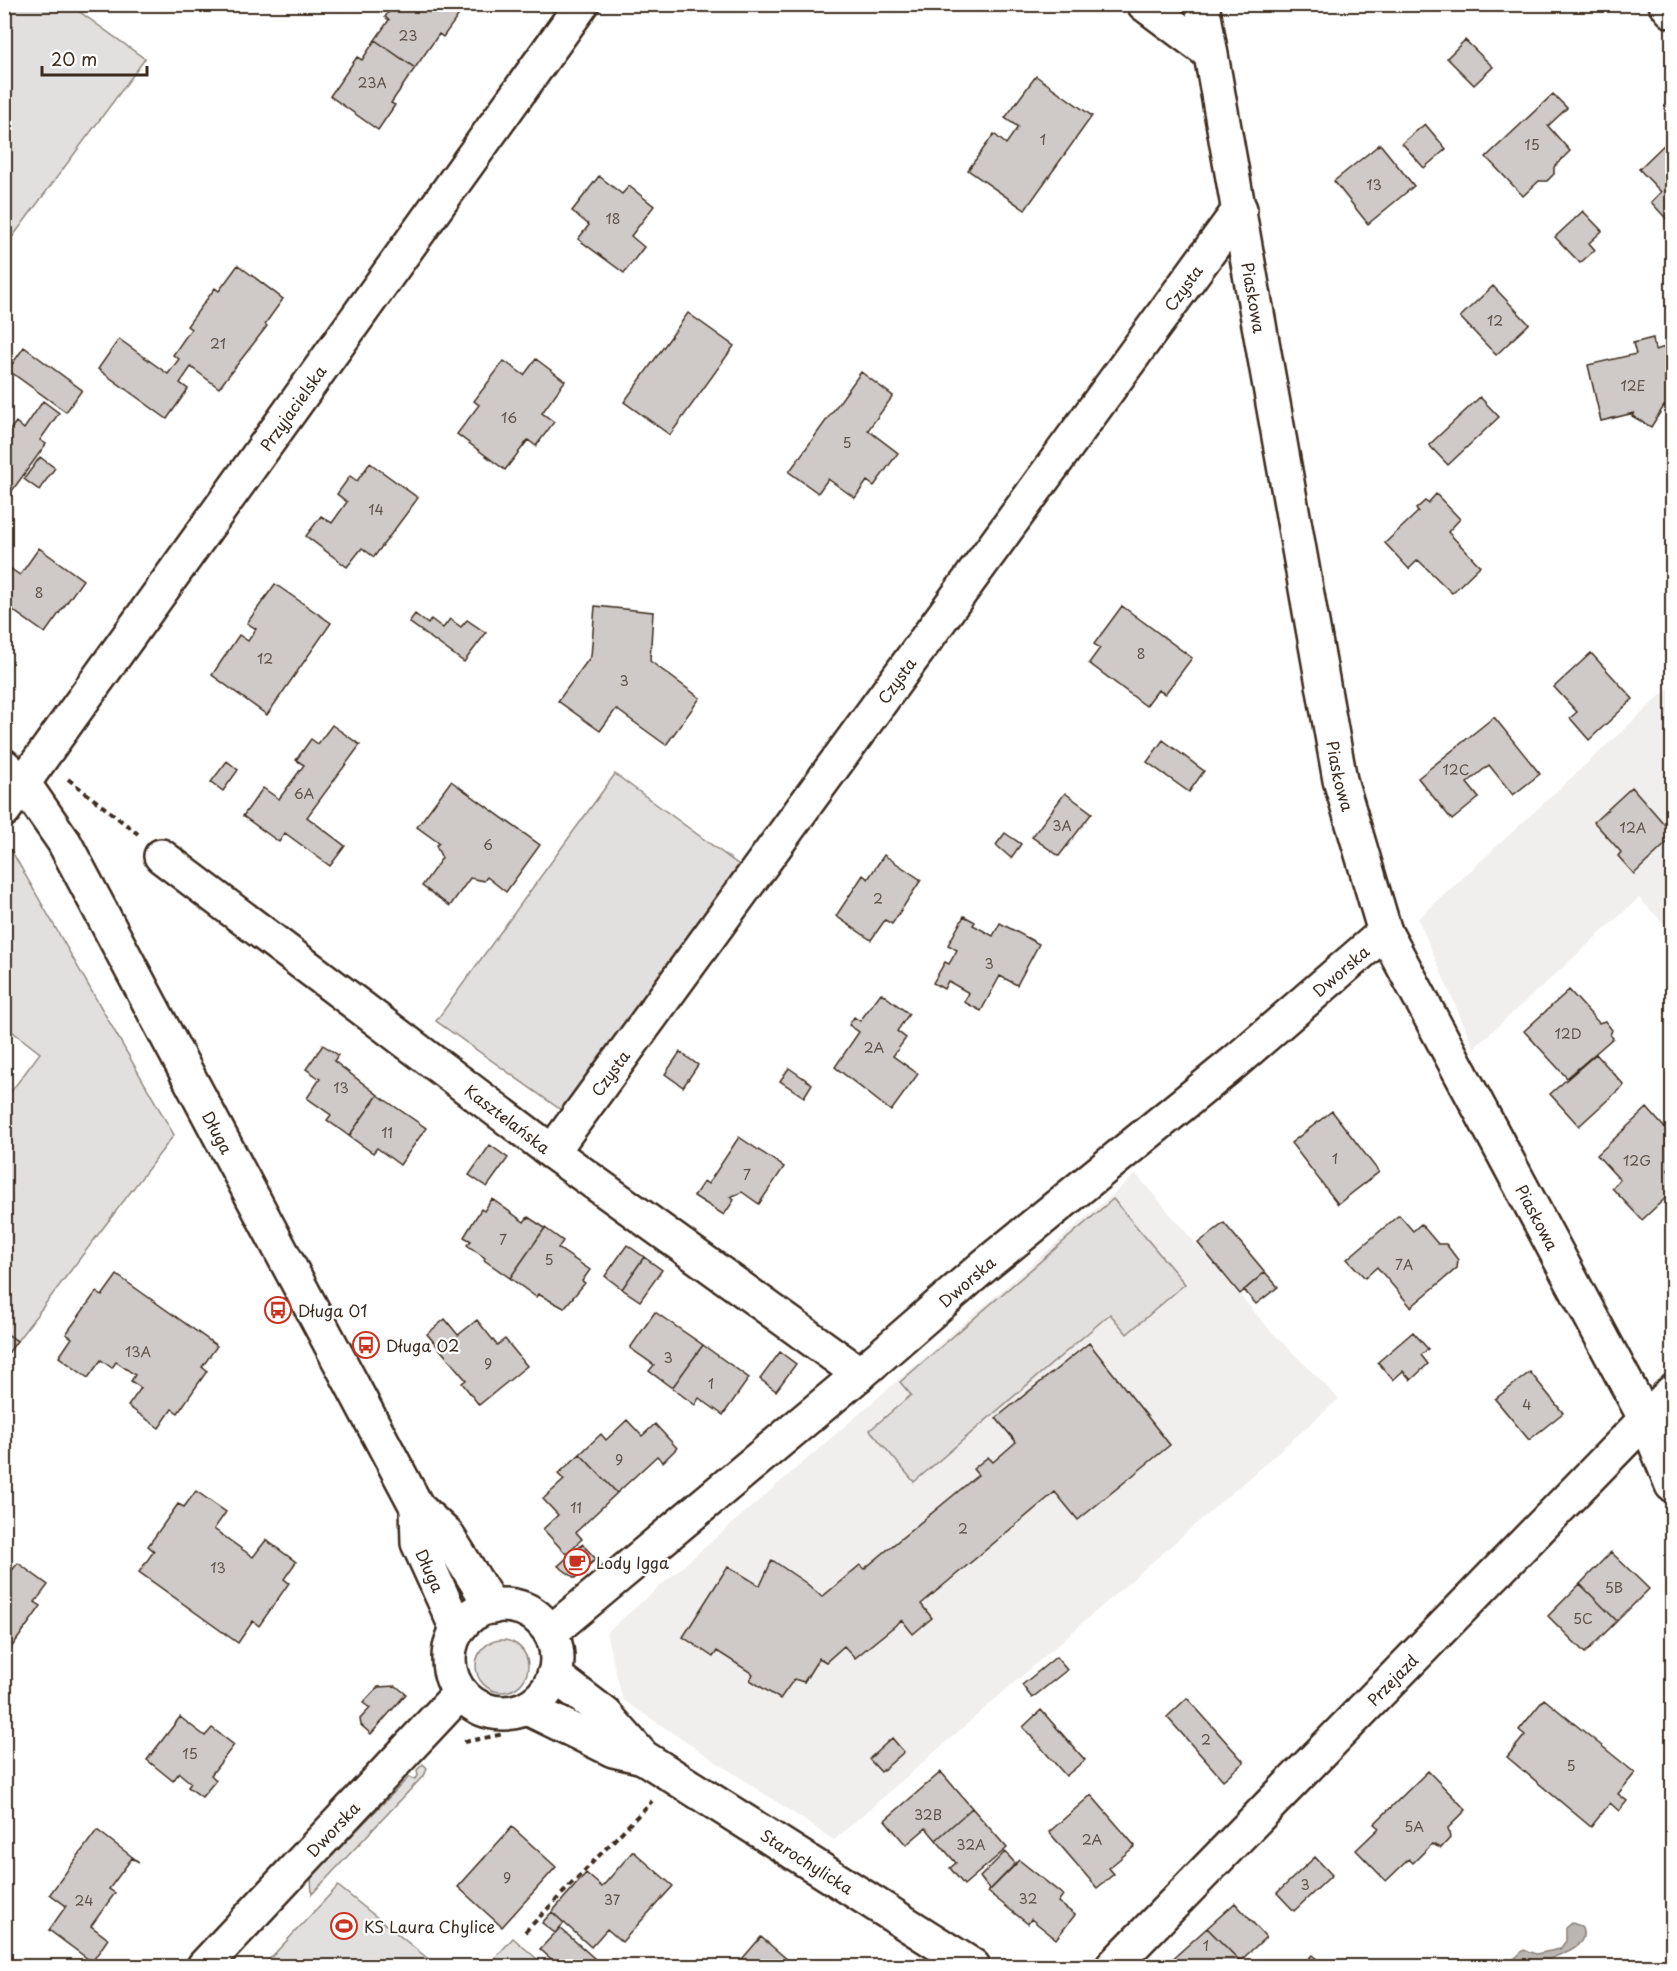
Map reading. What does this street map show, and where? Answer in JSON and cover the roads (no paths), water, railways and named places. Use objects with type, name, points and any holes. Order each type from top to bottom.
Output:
[{"type":"street","name":"Przyjacielska","points":[[4,810],[14,775],[582,4]]},
{"type":"street","points":[[1144,4],[1210,53]]},
{"type":"street","name":"Piaskowa","points":[[1202,4],[1340,780],[1385,932],[1645,1418],[1672,1485]]},
{"type":"street","points":[[1666,4],[1672,11]]},
{"type":"street","name":"Czysta","points":[[552,1152],[1240,209]]},
{"type":"street","name":"Długa","points":[[14,775],[64,842],[417,1507],[447,1535],[492,1607]]},
{"type":"street","name":"Kasztelańska","points":[[161,856],[552,1152],[860,1374]]},
{"type":"street","name":"Dworska","points":[[550,1632],[860,1374],[984,1266],[1236,1061],[1385,932]]},
{"type":"street","name":"Przejazd","points":[[1113,1966],[1672,1392]]},
{"type":"street","name":"Długa","points":[[417,1507],[418,1543],[457,1629]]},
{"type":"street","points":[[516,1606],[530,1612],[550,1632],[556,1649],[554,1674],[542,1697],[527,1708],[509,1713],[491,1712],[474,1705],[460,1692],[452,1678],[448,1662],[450,1645],[457,1629],[468,1617],[492,1607],[516,1606]]},
{"type":"street","name":"Starochylicka","points":[[554,1674],[605,1714],[643,1757],[973,1966]]},
{"type":"street","name":"Dworska","points":[[204,1966],[460,1692]]},
{"type":"street","name":"Starochylicka","points":[[527,1708],[613,1750],[643,1757]]},
{"type":"place","name":"Długa 01","points":[[278,1310]]},
{"type":"place","name":"Długa 02","points":[[366,1345]]},
{"type":"place","name":"Lody Igga","points":[[577,1562]]},
{"type":"place","name":"KS Laura Chylice","points":[[344,1926]]}]
